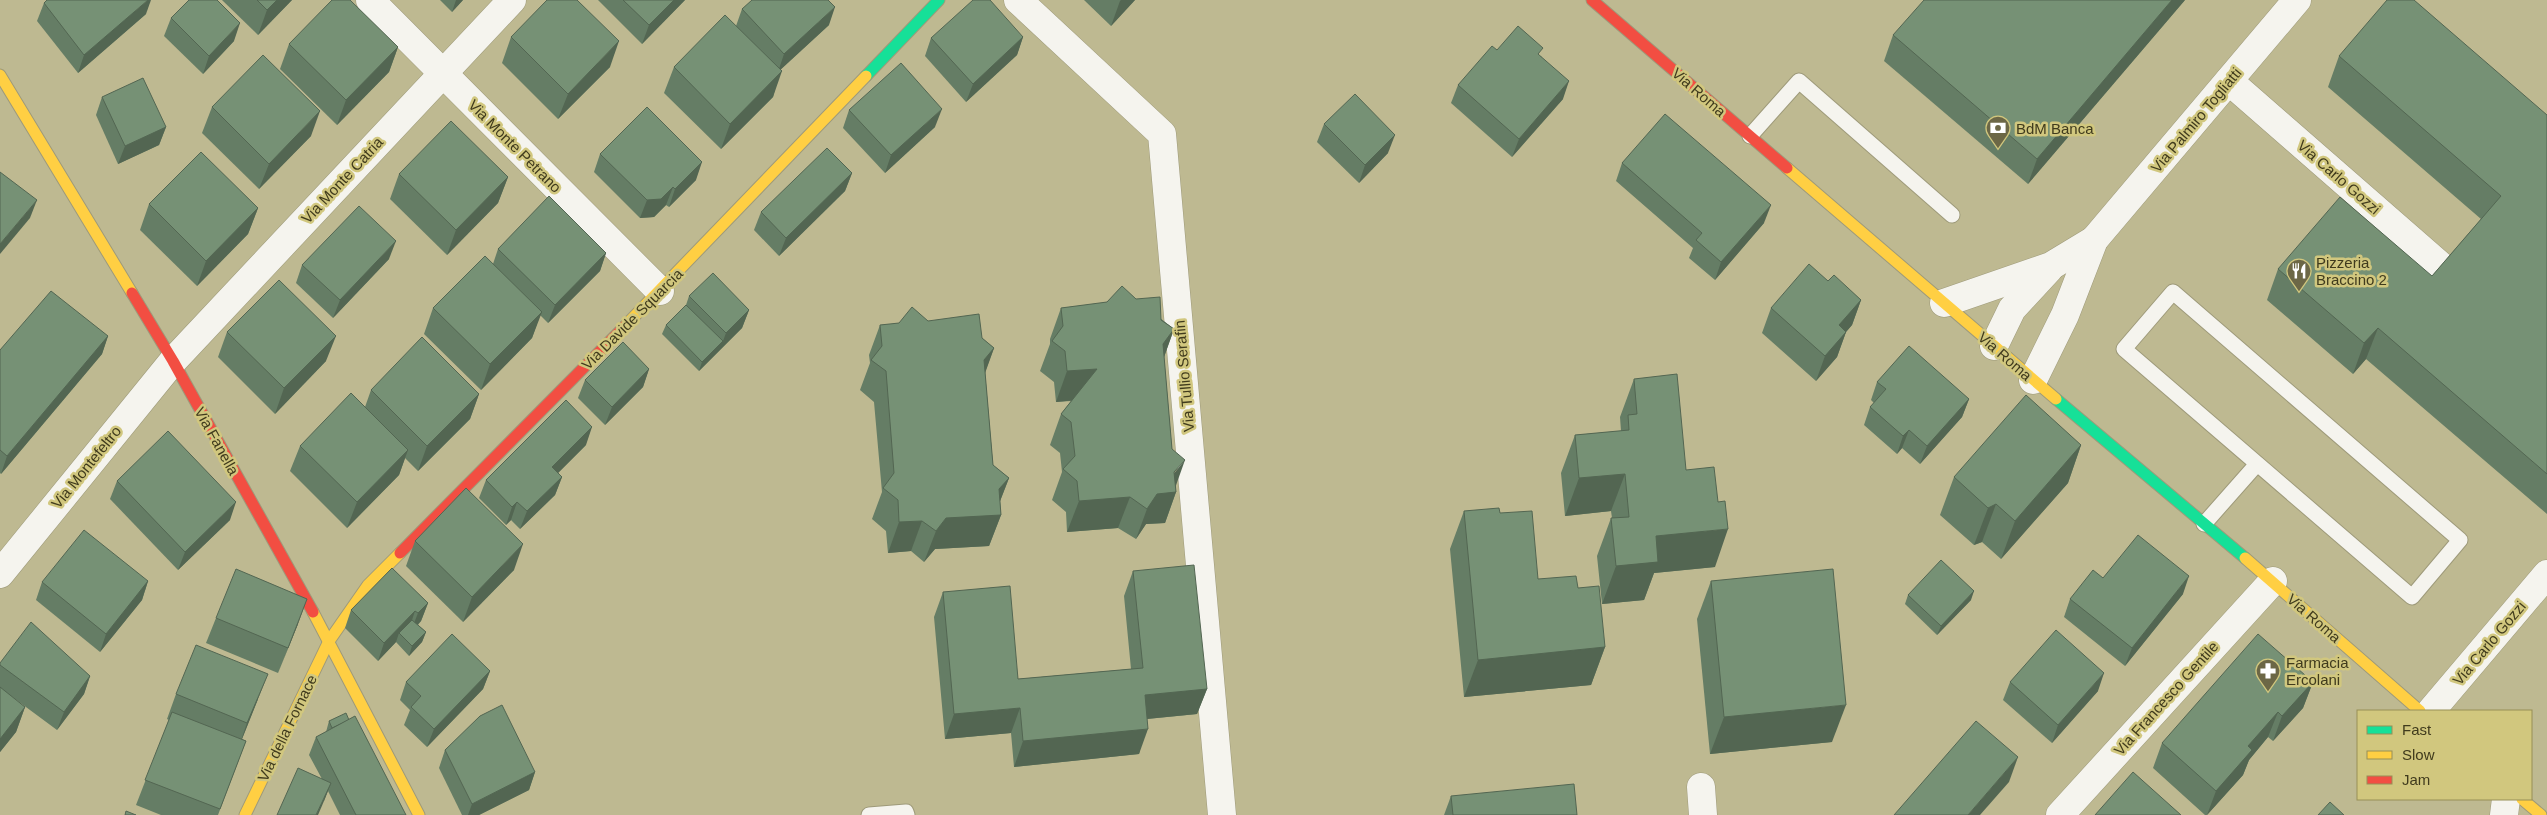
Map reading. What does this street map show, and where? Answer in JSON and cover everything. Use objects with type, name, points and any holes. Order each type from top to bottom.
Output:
[{"type":"street","name":"Via Monte Petrano","points":[[370,0],[660,291]]},
{"type":"street","name":"Via Monte Catria","points":[[173,361],[512,0]]},
{"type":"street","name":"Via Davide Squarcia","points":[[329,641],[368,585],[660,291],[939,0]]},
{"type":"street","name":"Via Tullio Serafin","points":[[1018,0],[1162,134],[1222,815]]},
{"type":"street","name":"Via Roma","points":[[1592,0],[2033,380],[2273,581],[2419,710]]},
{"type":"street","name":"Via Palmiro Togliatti","points":[[1944,302],[2051,266],[2094,240],[2297,0]]},
{"type":"street","name":"Via Fanella","points":[[0,75],[173,361],[329,641],[419,815]]},
{"type":"street","name":"Via Carlo Gozzi","points":[[2229,81],[2449,273]]},
{"type":"street","name":"Via Palmiro Togliatti","points":[[2033,380],[2065,315],[2094,240]]},
{"type":"street","name":"Via Palmiro Togliatti","points":[[1994,346],[2012,308],[2051,266]]},
{"type":"street","name":"Via Montefeltro","points":[[0,574],[173,361]]},
{"type":"street","name":"Via Carlo Gozzi","points":[[2432,710],[2547,574]]},
{"type":"street","name":"Via Francesco Gentile","points":[[2060,815],[2273,581]]},
{"type":"street","name":"Via della Fornace","points":[[246,815],[329,641]]},
{"type":"street","points":[[1701,786],[1703,815]]},
{"type":"street","points":[[2504,815],[2506,800]]},
{"type":"street","points":[[2523,800],[2541,815]]},
{"type":"lane","points":[[1750,136],[1799,81],[1952,215]]},
{"type":"lane","points":[[2173,292],[2460,540],[2412,597],[2257,464],[2124,349],[2173,292]]},
{"type":"lane","points":[[2204,524],[2257,464]]},
{"type":"lane","points":[[869,815],[906,812],[906,815]]},
{"type":"building","points":[[47,0],[148,0],[84,55],[44,3]]},
{"type":"building","points":[[189,0],[217,0],[240,23],[209,56],[171,18]]},
{"type":"building","points":[[257,0],[277,0],[267,10]]},
{"type":"building","points":[[332,0],[350,0],[398,47],[346,100],[289,44]]},
{"type":"building","points":[[547,0],[577,0],[619,41],[568,94],[511,37]]},
{"type":"building","points":[[623,0],[674,0],[649,25]]},
{"type":"building","points":[[752,0],[828,0],[835,7],[784,54],[742,9]]},
{"type":"building","points":[[973,0],[990,0],[1023,37],[973,84],[931,38]]},
{"type":"building","points":[[1924,0],[2172,0],[2037,159],[1893,35]]},
{"type":"building","points":[[2387,0],[2414,0],[2547,115],[2547,474],[2378,328],[2364,343],[2278,269],[2340,197],[2432,276],[2501,196],[2339,56]]},
{"type":"building","points":[[725,15],[782,71],[730,124],[674,67]]},
{"type":"building","points":[[1518,26],[1543,48],[1538,54],[1569,81],[1519,139],[1458,85],[1492,46],[1497,50]]},
{"type":"building","points":[[263,55],[320,111],[269,164],[212,107]]},
{"type":"building","points":[[901,63],[942,109],[891,155],[849,110]]},
{"type":"building","points":[[143,78],[166,127],[125,146],[102,97]]},
{"type":"building","points":[[1355,94],[1395,135],[1365,165],[1324,124]]},
{"type":"building","points":[[647,107],[702,162],[675,189],[673,187],[661,199],[647,200],[600,154]]},
{"type":"building","points":[[1665,114],[1771,205],[1721,262],[1696,240],[1702,233],[1622,163]]},
{"type":"building","points":[[451,121],[508,177],[456,230],[399,174]]},
{"type":"building","points":[[827,148],[852,173],[786,238],[761,212]]},
{"type":"building","points":[[201,152],[258,208],[206,261],[149,204]]},
{"type":"building","points":[[0,172],[37,200],[0,244]]},
{"type":"building","points":[[549,196],[606,253],[555,305],[498,249]]},
{"type":"building","points":[[359,206],[396,241],[340,300],[302,265]]},
{"type":"building","points":[[485,256],[542,312],[490,364],[433,308]]},
{"type":"building","points":[[1809,264],[1828,281],[1834,275],[1861,300],[1839,325],[1846,332],[1825,356],[1771,308]]},
{"type":"building","points":[[713,273],[749,310],[726,333],[689,296]]},
{"type":"building","points":[[279,280],[336,336],[284,388],[227,332]]},
{"type":"building","points":[[1122,286],[1136,299],[1160,297],[1161,320],[1174,329],[1163,344],[1172,449],[1185,460],[1174,472],[1176,492],[1157,494],[1147,509],[1130,497],[1079,501],[1077,481],[1063,469],[1075,456],[1071,422],[1061,414],[1097,369],[1067,371],[1065,351],[1052,341],[1063,326],[1061,308],[1107,302]]},
{"type":"building","points":[[51,291],[108,336],[7,456],[0,450],[0,350]]},
{"type":"building","points":[[686,305],[723,341],[702,362],[666,325]]},
{"type":"building","points":[[912,307],[928,321],[979,314],[982,338],[994,348],[984,360],[993,465],[1009,478],[999,489],[1001,515],[946,518],[936,531],[922,521],[899,522],[898,500],[883,488],[894,473],[886,371],[871,360],[882,346],[880,325],[899,323]]},
{"type":"building","points":[[422,337],[479,394],[427,446],[371,390]]},
{"type":"building","points":[[623,342],[649,369],[612,407],[585,380]]},
{"type":"building","points":[[1909,346],[1969,399],[1927,446],[1909,430],[1903,436],[1870,407],[1886,389],[1877,382]]},
{"type":"building","points":[[1677,374],[1686,470],[1714,467],[1718,502],[1725,501],[1728,529],[1656,536],[1658,562],[1616,566],[1611,518],[1629,517],[1625,474],[1579,478],[1575,435],[1629,430],[1628,415],[1637,414],[1634,379]]},
{"type":"building","points":[[351,393],[408,450],[357,502],[300,446]]},
{"type":"building","points":[[2026,395],[2081,445],[2015,521],[1996,504],[1988,508],[1954,477]]},
{"type":"building","points":[[566,400],[592,427],[552,467],[562,477],[527,511],[517,502],[512,507],[486,480]]},
{"type":"building","points":[[168,431],[236,502],[185,552],[117,481]]},
{"type":"building","points":[[466,488],[523,544],[472,597],[415,541]]},
{"type":"building","points":[[1499,508],[1500,513],[1532,511],[1538,579],[1576,576],[1578,588],[1599,586],[1605,647],[1478,660],[1464,511]]},
{"type":"building","points":[[84,530],[148,581],[106,634],[42,582]]},
{"type":"building","points":[[2138,535],[2189,576],[2132,648],[2070,599],[2093,570],[2103,578]]},
{"type":"building","points":[[1941,560],[1974,591],[1941,626],[1908,595]]},
{"type":"building","points":[[1194,565],[1207,689],[1145,695],[1148,729],[1023,741],[1020,708],[954,714],[943,592],[1010,586],[1018,679],[1143,668],[1133,571]]},
{"type":"building","points":[[392,568],[428,603],[418,613],[415,611],[384,643],[351,610]]},
{"type":"building","points":[[236,569],[307,599],[288,648],[216,618]]},
{"type":"building","points":[[1833,569],[1846,705],[1724,717],[1711,581]]},
{"type":"building","points":[[412,620],[426,632],[412,646],[399,633]]},
{"type":"building","points":[[31,622],[90,676],[64,712],[0,665]]},
{"type":"building","points":[[2056,630],[2104,673],[2058,725],[2010,682]]},
{"type":"building","points":[[452,634],[490,671],[434,729],[411,707],[421,696],[406,682]]},
{"type":"building","points":[[2258,634],[2313,682],[2282,716],[2278,712],[2248,746],[2252,750],[2216,791],[2162,743]]},
{"type":"building","points":[[196,645],[268,674],[247,723],[176,694]]},
{"type":"building","points":[[0,687],[25,707],[0,739]]},
{"type":"building","points":[[502,705],[535,772],[472,804],[445,750],[480,716]]},
{"type":"building","points":[[172,712],[246,741],[220,809],[145,780]]},
{"type":"building","points":[[346,713],[349,720],[332,728],[329,721]]},
{"type":"building","points":[[355,716],[406,815],[356,815],[316,737]]},
{"type":"building","points":[[1976,721],[2018,757],[1968,815],[1894,815]]},
{"type":"building","points":[[298,768],[331,783],[316,815],[277,815]]},
{"type":"building","points":[[2133,772],[2181,815],[2095,815]]},
{"type":"building","points":[[1574,784],[1577,815],[1453,815],[1451,796]]},
{"type":"building","points":[[2330,802],[2344,815],[2318,815]]},
{"type":"building","points":[[126,811],[136,815],[125,815]]},
{"type":"traffic: fast","points":[[866,76],[939,0]]},
{"type":"traffic: fast","points":[[2056,399],[2245,558]]},
{"type":"traffic: slow","points":[[0,75],[132,293]]},
{"type":"traffic: slow","points":[[625,326],[866,76]]},
{"type":"traffic: slow","points":[[1787,168],[2056,399]]},
{"type":"traffic: slow","points":[[245,815],[329,641],[368,585],[400,553]]},
{"type":"traffic: slow","points":[[2245,558],[2419,710]]},
{"type":"traffic: slow","points":[[313,612],[419,815]]},
{"type":"traffic: slow","points":[[2523,800],[2541,815]]},
{"type":"traffic: jam","points":[[1592,0],[1787,168]]},
{"type":"traffic: jam","points":[[132,293],[173,361],[313,612]]},
{"type":"traffic: jam","points":[[400,553],[625,326]]},
{"type":"place","name":"BdM Banca","points":[[1998,149]]},
{"type":"place","name":"Pizzeria Braccino 2","points":[[2299,292]]},
{"type":"place","name":"Farmacia Ercolani","points":[[2268,692]]}]
